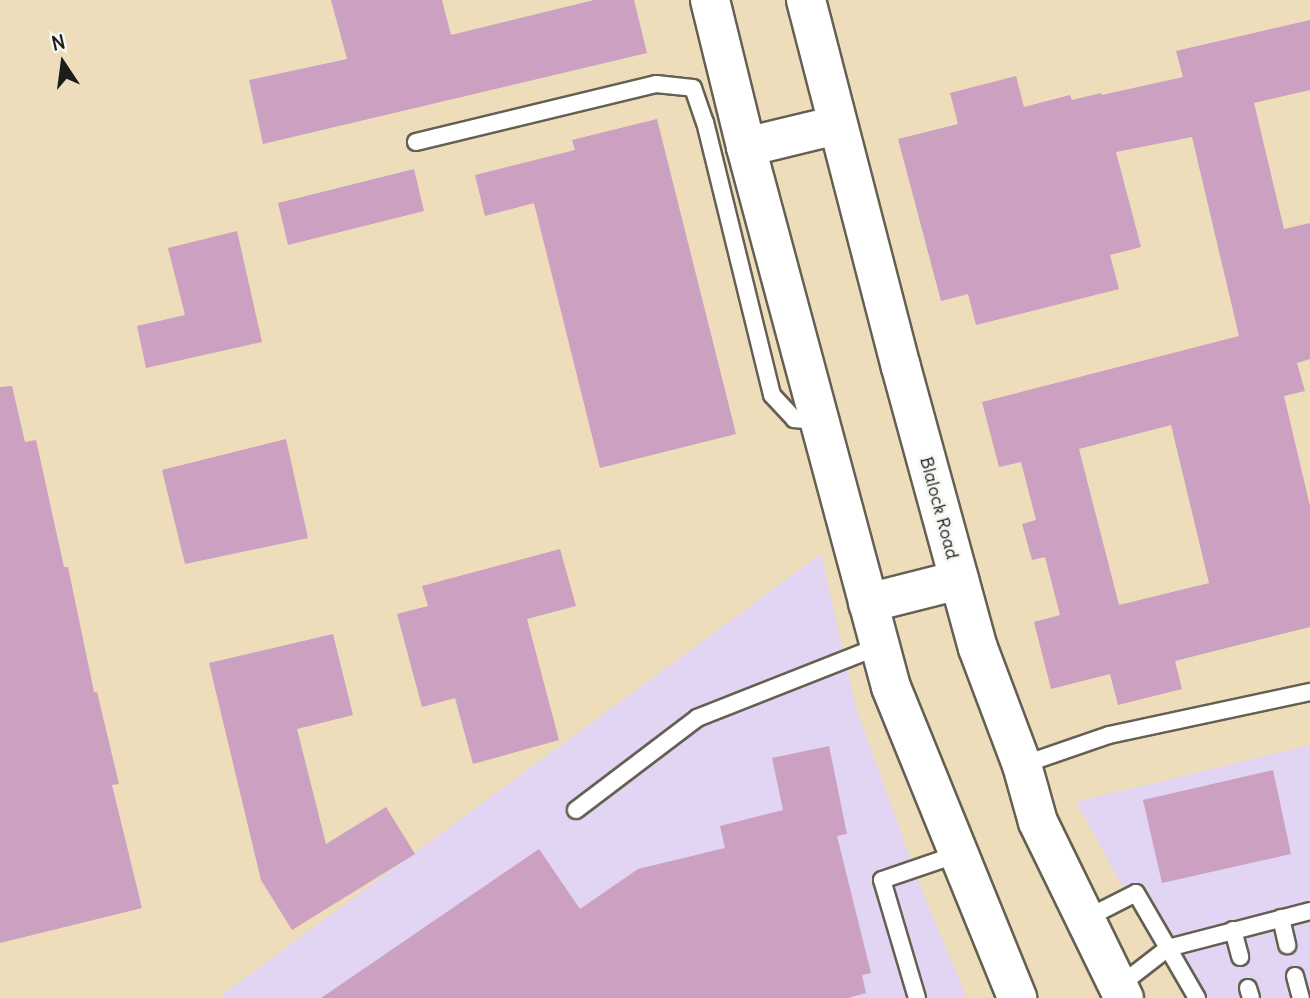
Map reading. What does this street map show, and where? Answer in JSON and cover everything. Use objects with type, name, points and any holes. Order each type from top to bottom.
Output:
[{"type":"main road","points":[[710,0],[730,151],[819,421],[891,687],[958,854],[1008,996]]},
{"type":"main road","name":"Blalock Road","points":[[806,0],[837,125],[978,648],[1022,765],[1038,822],[1121,992]]},
{"type":"main road","points":[[730,151],[837,125]]},
{"type":"main road","points":[[868,603],[959,580]]},
{"type":"lane","points":[[416,142],[656,84],[693,88],[730,151]]},
{"type":"lane","points":[[576,810],[697,718],[880,646]]},
{"type":"lane","points":[[1022,765],[1109,735],[1310,692]]},
{"type":"lane","points":[[917,998],[882,880],[958,854]]},
{"type":"lane","points":[[1084,919],[1136,893],[1197,998]]},
{"type":"lane","points":[[1121,992],[1168,948],[1310,911]]},
{"type":"lane","points":[[1281,918],[1287,945]]},
{"type":"lane","points":[[1233,930],[1240,957]]},
{"type":"lane","points":[[1295,976],[1302,998],[1310,996]]},
{"type":"shaded area","points":[[821,554],[856,708],[924,896],[967,998],[224,998],[223,994]]},
{"type":"shaded area","points":[[1310,745],[1310,998],[1184,998],[1076,802]]},
{"type":"building","points":[[331,0],[442,0],[451,35],[594,0],[634,0],[647,53],[263,144],[249,80],[347,59]]},
{"type":"building","points":[[1310,20],[1310,90],[1254,103],[1284,229],[1310,223],[1310,359],[1297,363],[1305,391],[1284,396],[1310,506],[1310,627],[1175,661],[1182,689],[1118,705],[1110,674],[1051,689],[1034,622],[1060,615],[1045,557],[1032,560],[1022,524],[1036,520],[1021,462],[999,467],[982,402],[1239,336],[1192,137],[1116,152],[1141,247],[1110,255],[1119,289],[976,325],[968,294],[941,301],[898,139],[958,124],[950,93],[1016,76],[1024,107],[1070,95],[1072,100],[1101,93],[1102,95],[1183,77],[1176,51]],"holes":[[[1171,425],[1209,583],[1119,605],[1079,449]]]},
{"type":"building","points":[[657,119],[736,434],[600,468],[534,203],[485,216],[475,175],[575,150],[572,140]]},
{"type":"building","points":[[414,169],[424,211],[288,245],[278,203]]},
{"type":"building","points":[[237,231],[262,342],[146,368],[137,326],[185,315],[168,248]]},
{"type":"building","points":[[12,386],[25,442],[36,440],[64,567],[68,567],[94,692],[97,692],[119,784],[112,785],[142,908],[0,943],[0,387]]},
{"type":"building","points":[[286,439],[308,538],[185,564],[162,470]]},
{"type":"building","points":[[560,549],[576,606],[527,619],[559,740],[473,764],[455,698],[422,707],[397,614],[428,606],[422,586]]},
{"type":"building","points":[[333,634],[353,715],[297,729],[326,844],[386,807],[415,854],[292,930],[261,880],[209,663]]},
{"type":"building","points":[[829,746],[847,834],[837,836],[871,973],[862,975],[866,993],[848,998],[321,998],[539,849],[580,909],[638,869],[725,848],[720,826],[783,810],[772,758]]},
{"type":"building","points":[[1273,770],[1291,854],[1162,883],[1143,800]]}]
